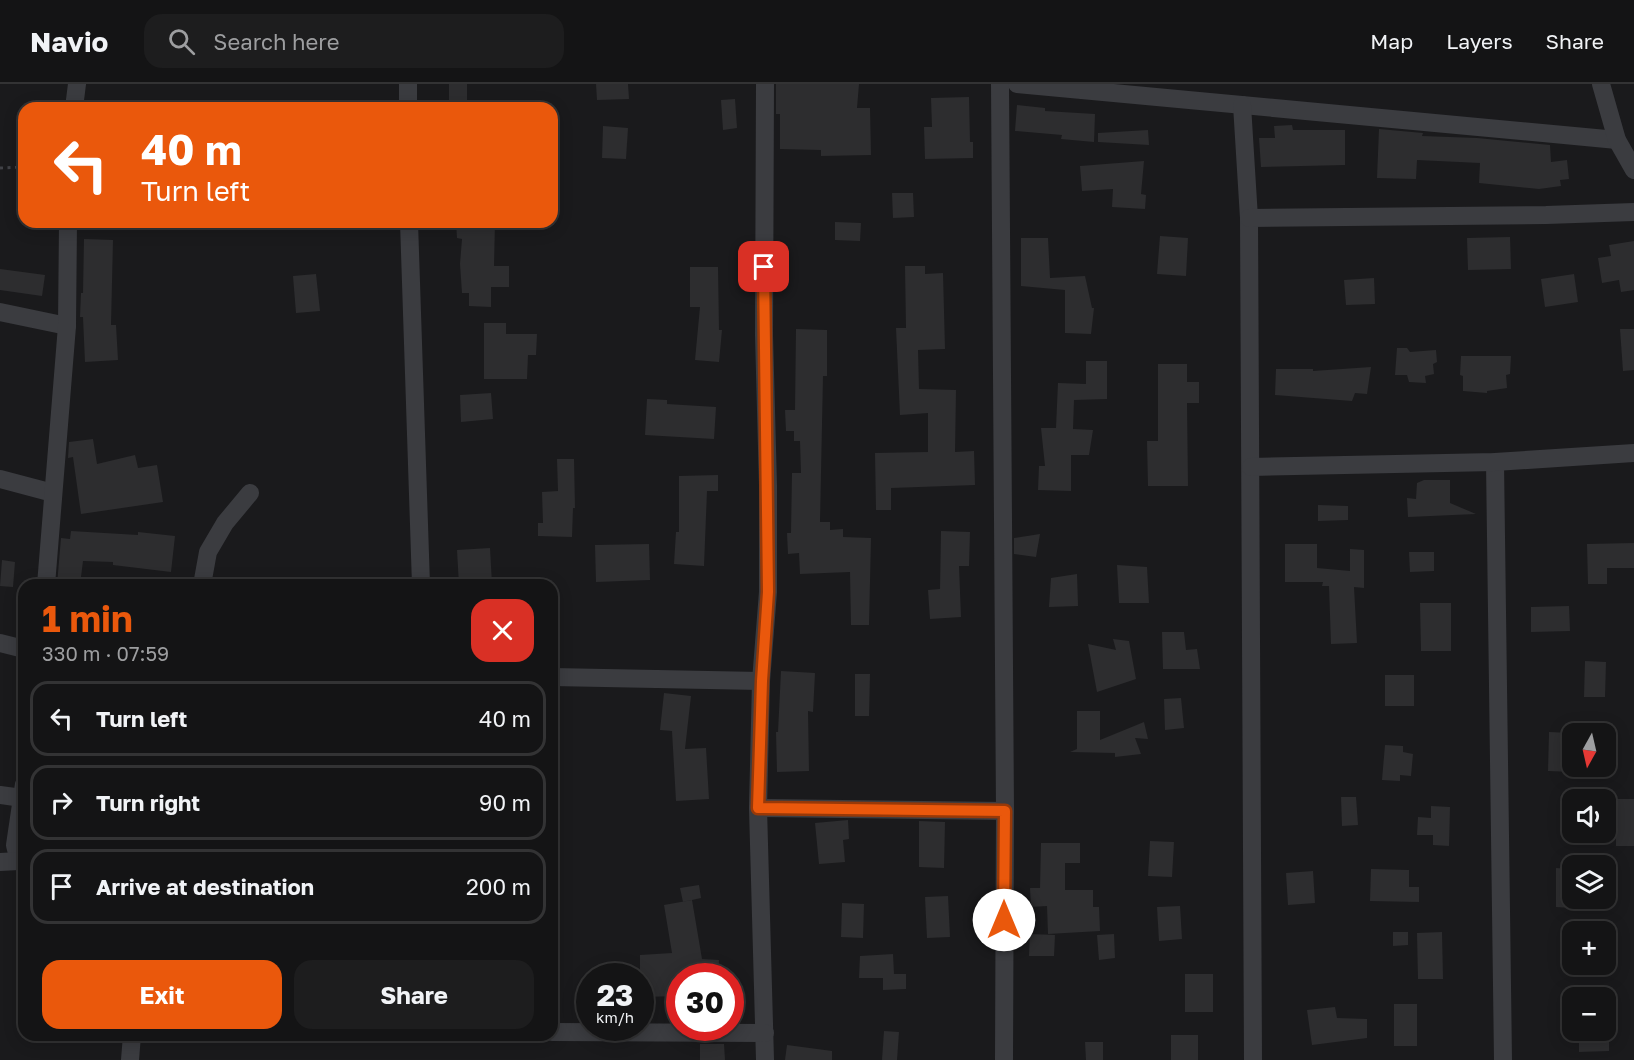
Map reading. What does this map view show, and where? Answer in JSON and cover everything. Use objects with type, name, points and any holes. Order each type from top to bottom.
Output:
[{"type":"street","points":[[75,102],[77,84]]},
{"type":"street","points":[[408,84],[408,102]]},
{"type":"street","points":[[765,84],[764,336],[768,592],[762,681],[758,808],[765,1060]]},
{"type":"street","points":[[1000,84],[1005,811],[1004,1060]]},
{"type":"street","points":[[1017,84],[1617,140]]},
{"type":"street","points":[[1601,84],[1617,140],[1634,170]]},
{"type":"street","points":[[1242,105],[1249,218],[1253,1060]]},
{"type":"street","points":[[1249,218],[1634,212]]},
{"type":"street","points":[[46,579],[67,326],[68,228]]},
{"type":"street","points":[[409,228],[421,579]]},
{"type":"street","points":[[0,312],[67,326]]},
{"type":"street","points":[[1251,467],[1495,462],[1634,453]]},
{"type":"street","points":[[1495,462],[1503,1060]]},
{"type":"street","points":[[0,479],[53,493]]},
{"type":"street","points":[[203,579],[208,552],[225,523],[250,493]]},
{"type":"street","points":[[0,643],[18,647]]},
{"type":"street","points":[[558,676],[762,681]]},
{"type":"street","points":[[0,795],[18,792]]},
{"type":"street","points":[[758,808],[1005,811]]},
{"type":"street","points":[[18,825],[15,845],[18,852]]},
{"type":"street","points":[[0,862],[18,862]]},
{"type":"street","points":[[558,1032],[765,1033]]},
{"type":"street","points":[[130,1060],[132,1041]]},
{"type":"path","points":[[0,168],[18,167]]},
{"type":"building","points":[[449,84],[467,84],[467,101],[449,101]]},
{"type":"building","points":[[596,84],[628,84],[629,99],[597,100]]},
{"type":"building","points":[[776,84],[859,84],[857,108],[870,108],[871,155],[821,156],[821,150],[780,149],[780,114],[776,114]]},
{"type":"building","points":[[969,97],[970,142],[973,142],[973,158],[925,159],[924,127],[932,127],[931,98]]},
{"type":"building","points":[[735,99],[737,128],[723,130],[721,100]]},
{"type":"building","points":[[1017,105],[1045,108],[1045,111],[1095,114],[1094,142],[1061,139],[1062,135],[1015,131]]},
{"type":"building","points":[[1292,125],[1293,130],[1345,130],[1345,165],[1261,167],[1259,138],[1275,138],[1274,126]]},
{"type":"building","points":[[603,126],[628,128],[626,159],[602,158]]},
{"type":"building","points":[[1379,129],[1423,133],[1422,136],[1477,138],[1550,145],[1551,162],[1567,160],[1569,179],[1560,180],[1561,186],[1539,189],[1479,183],[1480,163],[1417,160],[1416,179],[1377,178]]},
{"type":"building","points":[[1148,130],[1149,145],[1098,142],[1098,133]]},
{"type":"building","points":[[1144,161],[1141,194],[1146,195],[1145,209],[1112,207],[1113,189],[1082,191],[1080,166]]},
{"type":"building","points":[[892,193],[913,193],[914,217],[893,218]]},
{"type":"building","points":[[835,222],[861,223],[860,241],[835,240]]},
{"type":"building","points":[[456,228],[495,228],[494,266],[509,266],[509,287],[491,287],[491,307],[469,306],[469,293],[462,293],[460,264],[462,239],[457,238]]},
{"type":"building","points":[[1160,236],[1188,238],[1186,276],[1157,274]]},
{"type":"building","points":[[1510,237],[1511,269],[1468,270],[1467,238]]},
{"type":"building","points":[[1021,238],[1048,238],[1050,278],[1085,276],[1092,308],[1094,308],[1091,334],[1065,333],[1065,290],[1021,286]]},
{"type":"building","points":[[84,239],[113,240],[111,325],[116,325],[118,360],[85,362],[83,317],[80,317]]},
{"type":"building","points":[[1634,241],[1634,290],[1621,292],[1619,280],[1602,283],[1598,258],[1611,256],[1609,245]]},
{"type":"building","points":[[905,266],[925,266],[925,274],[943,273],[945,349],[918,350],[919,389],[956,390],[955,452],[974,451],[975,485],[891,488],[891,510],[876,510],[875,453],[928,452],[928,413],[900,415],[896,328],[906,328]]},
{"type":"building","points":[[690,267],[718,267],[719,330],[722,330],[719,362],[695,360],[700,307],[690,307]]},
{"type":"building","points":[[0,269],[45,275],[42,296],[0,290]]},
{"type":"building","points":[[316,274],[320,311],[296,313],[293,276]]},
{"type":"building","points":[[1574,274],[1578,302],[1545,307],[1541,279]]},
{"type":"building","points":[[1374,278],[1375,304],[1346,305],[1344,280]]},
{"type":"building","points":[[484,323],[506,323],[506,334],[537,334],[536,355],[528,355],[527,379],[484,379]]},
{"type":"building","points":[[796,329],[827,330],[827,376],[823,376],[820,522],[830,522],[830,530],[843,529],[843,537],[871,538],[869,625],[851,625],[850,572],[800,574],[799,553],[788,554],[787,533],[791,533],[792,473],[801,473],[800,441],[794,441],[794,431],[786,431],[785,410],[795,410]]},
{"type":"building","points":[[1620,329],[1634,329],[1634,370],[1623,371]]},
{"type":"building","points":[[1397,348],[1407,348],[1410,352],[1436,350],[1437,362],[1433,364],[1434,374],[1425,376],[1426,383],[1409,382],[1407,375],[1395,375]]},
{"type":"building","points":[[1461,356],[1511,356],[1510,374],[1506,375],[1507,388],[1487,391],[1487,393],[1463,391],[1463,376],[1460,375]]},
{"type":"building","points":[[1086,361],[1107,361],[1107,399],[1074,400],[1073,429],[1093,430],[1089,455],[1071,455],[1071,491],[1038,490],[1039,466],[1045,466],[1041,428],[1056,428],[1058,383],[1086,384]]},
{"type":"building","points":[[1158,364],[1187,364],[1187,382],[1199,382],[1199,403],[1187,403],[1188,486],[1148,486],[1147,441],[1158,441]]},
{"type":"building","points":[[1371,367],[1367,394],[1355,393],[1352,401],[1275,395],[1276,369],[1313,369],[1313,371]]},
{"type":"building","points":[[491,393],[493,419],[461,422],[460,395]]},
{"type":"building","points":[[647,399],[667,400],[667,404],[716,407],[714,439],[645,435]]},
{"type":"building","points":[[93,439],[97,464],[135,455],[138,468],[157,465],[163,502],[81,514],[73,457],[68,458],[69,442]]},
{"type":"building","points":[[557,459],[574,459],[575,508],[573,508],[572,537],[538,536],[538,523],[543,523],[542,492],[558,491]]},
{"type":"building","points":[[718,475],[718,491],[707,491],[704,566],[674,564],[676,532],[679,532],[679,476]]},
{"type":"building","points":[[1424,480],[1450,480],[1450,503],[1476,514],[1408,517],[1407,498],[1416,499],[1417,483]]},
{"type":"building","points":[[1318,505],[1348,506],[1348,520],[1318,521]]},
{"type":"building","points":[[71,531],[138,535],[138,532],[175,536],[171,572],[113,565],[113,562],[83,561],[81,579],[58,579],[61,538],[70,539]]},
{"type":"building","points":[[941,531],[970,532],[969,566],[959,566],[961,617],[930,619],[928,590],[940,589]]},
{"type":"building","points":[[1040,534],[1036,557],[1014,554],[1014,538]]},
{"type":"building","points":[[1634,543],[1634,568],[1607,568],[1607,584],[1588,584],[1587,544]]},
{"type":"building","points":[[649,544],[650,580],[596,582],[595,545]]},
{"type":"building","points":[[1285,544],[1317,544],[1317,568],[1350,571],[1350,549],[1364,550],[1364,588],[1354,587],[1357,643],[1331,644],[1329,586],[1322,586],[1323,582],[1285,582]]},
{"type":"building","points":[[490,548],[492,579],[459,579],[457,550]]},
{"type":"building","points":[[1409,552],[1434,552],[1434,571],[1410,572]]},
{"type":"building","points":[[2,560],[15,562],[13,587],[0,586]]},
{"type":"building","points":[[1117,565],[1147,567],[1149,603],[1119,603]]},
{"type":"building","points":[[1077,574],[1078,606],[1049,607],[1051,578]]},
{"type":"building","points":[[1420,603],[1451,603],[1451,651],[1421,651]]},
{"type":"building","points":[[1569,606],[1570,631],[1531,632],[1531,607]]},
{"type":"building","points":[[1162,632],[1184,632],[1186,650],[1197,649],[1200,669],[1163,669]]},
{"type":"building","points":[[1113,639],[1129,641],[1136,679],[1097,692],[1088,644],[1116,650]]},
{"type":"building","points":[[1585,661],[1606,662],[1605,697],[1584,697]]},
{"type":"building","points":[[781,671],[815,673],[813,712],[808,711],[809,771],[777,772],[776,732],[778,732]]},
{"type":"building","points":[[855,674],[870,674],[869,716],[855,716]]},
{"type":"building","points":[[1385,675],[1414,675],[1414,706],[1385,706]]},
{"type":"building","points":[[664,693],[691,696],[685,749],[706,748],[709,799],[676,801],[672,731],[660,730]]},
{"type":"building","points":[[1181,698],[1184,728],[1165,730],[1164,699]]},
{"type":"building","points":[[1077,711],[1100,711],[1100,740],[1144,722],[1148,739],[1135,738],[1141,754],[1115,757],[1115,753],[1070,752],[1077,749]]},
{"type":"building","points":[[1549,732],[1562,733],[1562,772],[1548,771]]},
{"type":"building","points":[[1385,745],[1403,746],[1403,752],[1413,754],[1411,776],[1400,775],[1400,781],[1382,780]]},
{"type":"building","points":[[1341,797],[1356,797],[1358,825],[1342,826]]},
{"type":"building","points":[[1616,799],[1634,799],[1634,846],[1616,846]]},
{"type":"building","points":[[1431,806],[1450,807],[1449,846],[1433,845],[1433,835],[1417,835],[1418,817],[1431,818]]},
{"type":"building","points":[[848,820],[849,839],[843,840],[845,862],[819,864],[815,823]]},
{"type":"building","points":[[919,821],[945,822],[944,868],[919,867]]},
{"type":"building","points":[[1150,841],[1174,842],[1172,877],[1148,876]]},
{"type":"building","points":[[1041,843],[1080,843],[1080,863],[1065,863],[1065,890],[1093,890],[1093,907],[1099,907],[1100,931],[1048,934],[1047,906],[1031,907],[1030,888],[1040,888]]},
{"type":"building","points":[[1556,868],[1562,868],[1562,907],[1556,907]]},
{"type":"building","points":[[1371,869],[1409,870],[1409,887],[1419,887],[1419,902],[1370,901]]},
{"type":"building","points":[[1313,871],[1315,903],[1288,905],[1286,873]]},
{"type":"building","points":[[699,885],[701,898],[683,902],[680,888]]},
{"type":"building","points":[[948,896],[950,937],[927,938],[925,897]]},
{"type":"building","points":[[692,900],[702,959],[719,960],[719,963],[666,963],[666,996],[654,997],[654,963],[640,963],[640,955],[672,953],[664,905]]},
{"type":"building","points":[[842,903],[864,904],[863,938],[841,937]]},
{"type":"building","points":[[1180,906],[1182,939],[1159,941],[1157,907]]},
{"type":"building","points":[[1393,932],[1408,932],[1408,945],[1393,946]]},
{"type":"building","points":[[1442,932],[1443,979],[1418,979],[1417,933]]},
{"type":"building","points":[[1030,934],[1055,935],[1054,956],[1029,956]]},
{"type":"building","points":[[1114,934],[1115,958],[1099,960],[1097,935]]},
{"type":"building","points":[[893,954],[894,974],[906,974],[906,989],[883,990],[883,978],[859,978],[860,956]]},
{"type":"building","points":[[1185,974],[1213,974],[1213,1012],[1185,1012]]},
{"type":"building","points":[[1394,1004],[1417,1004],[1417,1046],[1394,1046]]},
{"type":"building","points":[[1335,1007],[1337,1018],[1367,1019],[1367,1038],[1312,1045],[1307,1010]]},
{"type":"building","points":[[884,1031],[899,1032],[897,1060],[882,1060]]},
{"type":"building","points":[[1171,1035],[1198,1035],[1198,1060],[1171,1060]]},
{"type":"building","points":[[1579,1041],[1609,1041],[1609,1051],[1579,1052]]},
{"type":"building","points":[[1085,1042],[1103,1042],[1103,1060],[1086,1060]]},
{"type":"building","points":[[700,1044],[724,1044],[725,1060],[700,1060]]},
{"type":"building","points":[[787,1045],[832,1051],[832,1060],[785,1060]]},
{"type":"route","points":[[764,267],[768,592],[762,681],[758,808],[1005,811],[1004,920]]}]
